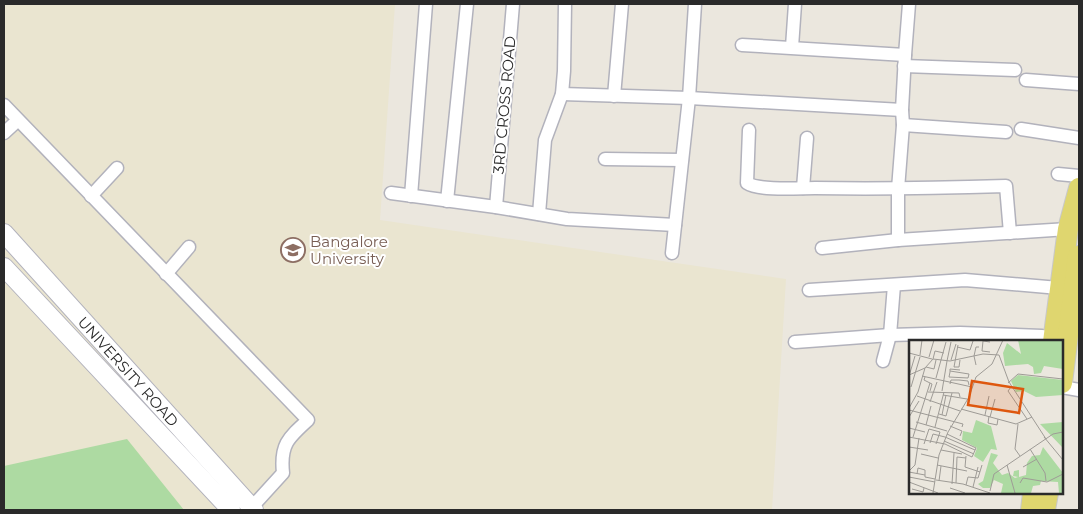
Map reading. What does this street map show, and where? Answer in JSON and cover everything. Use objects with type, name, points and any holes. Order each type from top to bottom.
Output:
[{"type":"main road","points":[[1070,296],[1068,229],[1079,188]]},
{"type":"main road","name":"UNIVERSITY ROAD","points":[[4,233],[253,509]]},
{"type":"main road","points":[[1063,342],[1079,249]]},
{"type":"main road","name":"UNIVERSITY ROAD","points":[[4,267],[231,510]]},
{"type":"main road","points":[[1030,510],[1033,494]]},
{"type":"main road","points":[[1046,510],[1048,494]]},
{"type":"street","points":[[411,196],[426,4]]},
{"type":"street","points":[[447,201],[467,4]]},
{"type":"street","name":"3RD CROSS ROAD","points":[[496,207],[513,4]]},
{"type":"street","points":[[539,214],[545,140],[562,94],[566,4]]},
{"type":"street","points":[[614,96],[622,4]]},
{"type":"street","points":[[672,253],[689,98],[694,4]]},
{"type":"street","points":[[792,47],[795,4]]},
{"type":"street","points":[[898,240],[898,189],[903,125],[904,60],[909,4],[900,4]]},
{"type":"street","points":[[742,45],[792,47],[1015,70]]},
{"type":"street","points":[[1026,80],[1079,84]]},
{"type":"street","points":[[562,94],[689,98],[902,110]]},
{"type":"street","points":[[4,106],[308,420],[288,438],[283,448],[283,473],[253,509]]},
{"type":"street","points":[[4,134],[18,120]]},
{"type":"street","points":[[903,125],[1006,132]]},
{"type":"street","points":[[1021,129],[1079,138]]},
{"type":"street","points":[[749,130],[747,183],[752,186],[898,189],[1006,186],[1010,233]]},
{"type":"street","points":[[803,188],[807,138]]},
{"type":"street","points":[[605,159],[682,160]]},
{"type":"street","points":[[91,196],[118,168]]},
{"type":"street","points":[[1058,174],[1079,176]]},
{"type":"street","points":[[391,193],[567,219],[675,226]]},
{"type":"street","points":[[822,248],[898,240],[1068,229]]},
{"type":"street","points":[[166,274],[189,247]]},
{"type":"street","points":[[809,290],[965,280],[1070,296]]},
{"type":"street","points":[[883,361],[890,335],[894,285]]},
{"type":"street","points":[[795,342],[890,335],[988,334],[1042,336],[1056,340]]},
{"type":"street","points":[[1063,387],[1079,390]]},
{"type":"shaded area","name":"Bangalore University","points":[[4,4],[395,4],[380,220],[786,279],[772,510],[4,510]]},
{"type":"green space","points":[[127,439],[184,510],[4,510],[4,466]]},
{"type":"place","name":"Bangalore University","points":[[293,250]]}]
